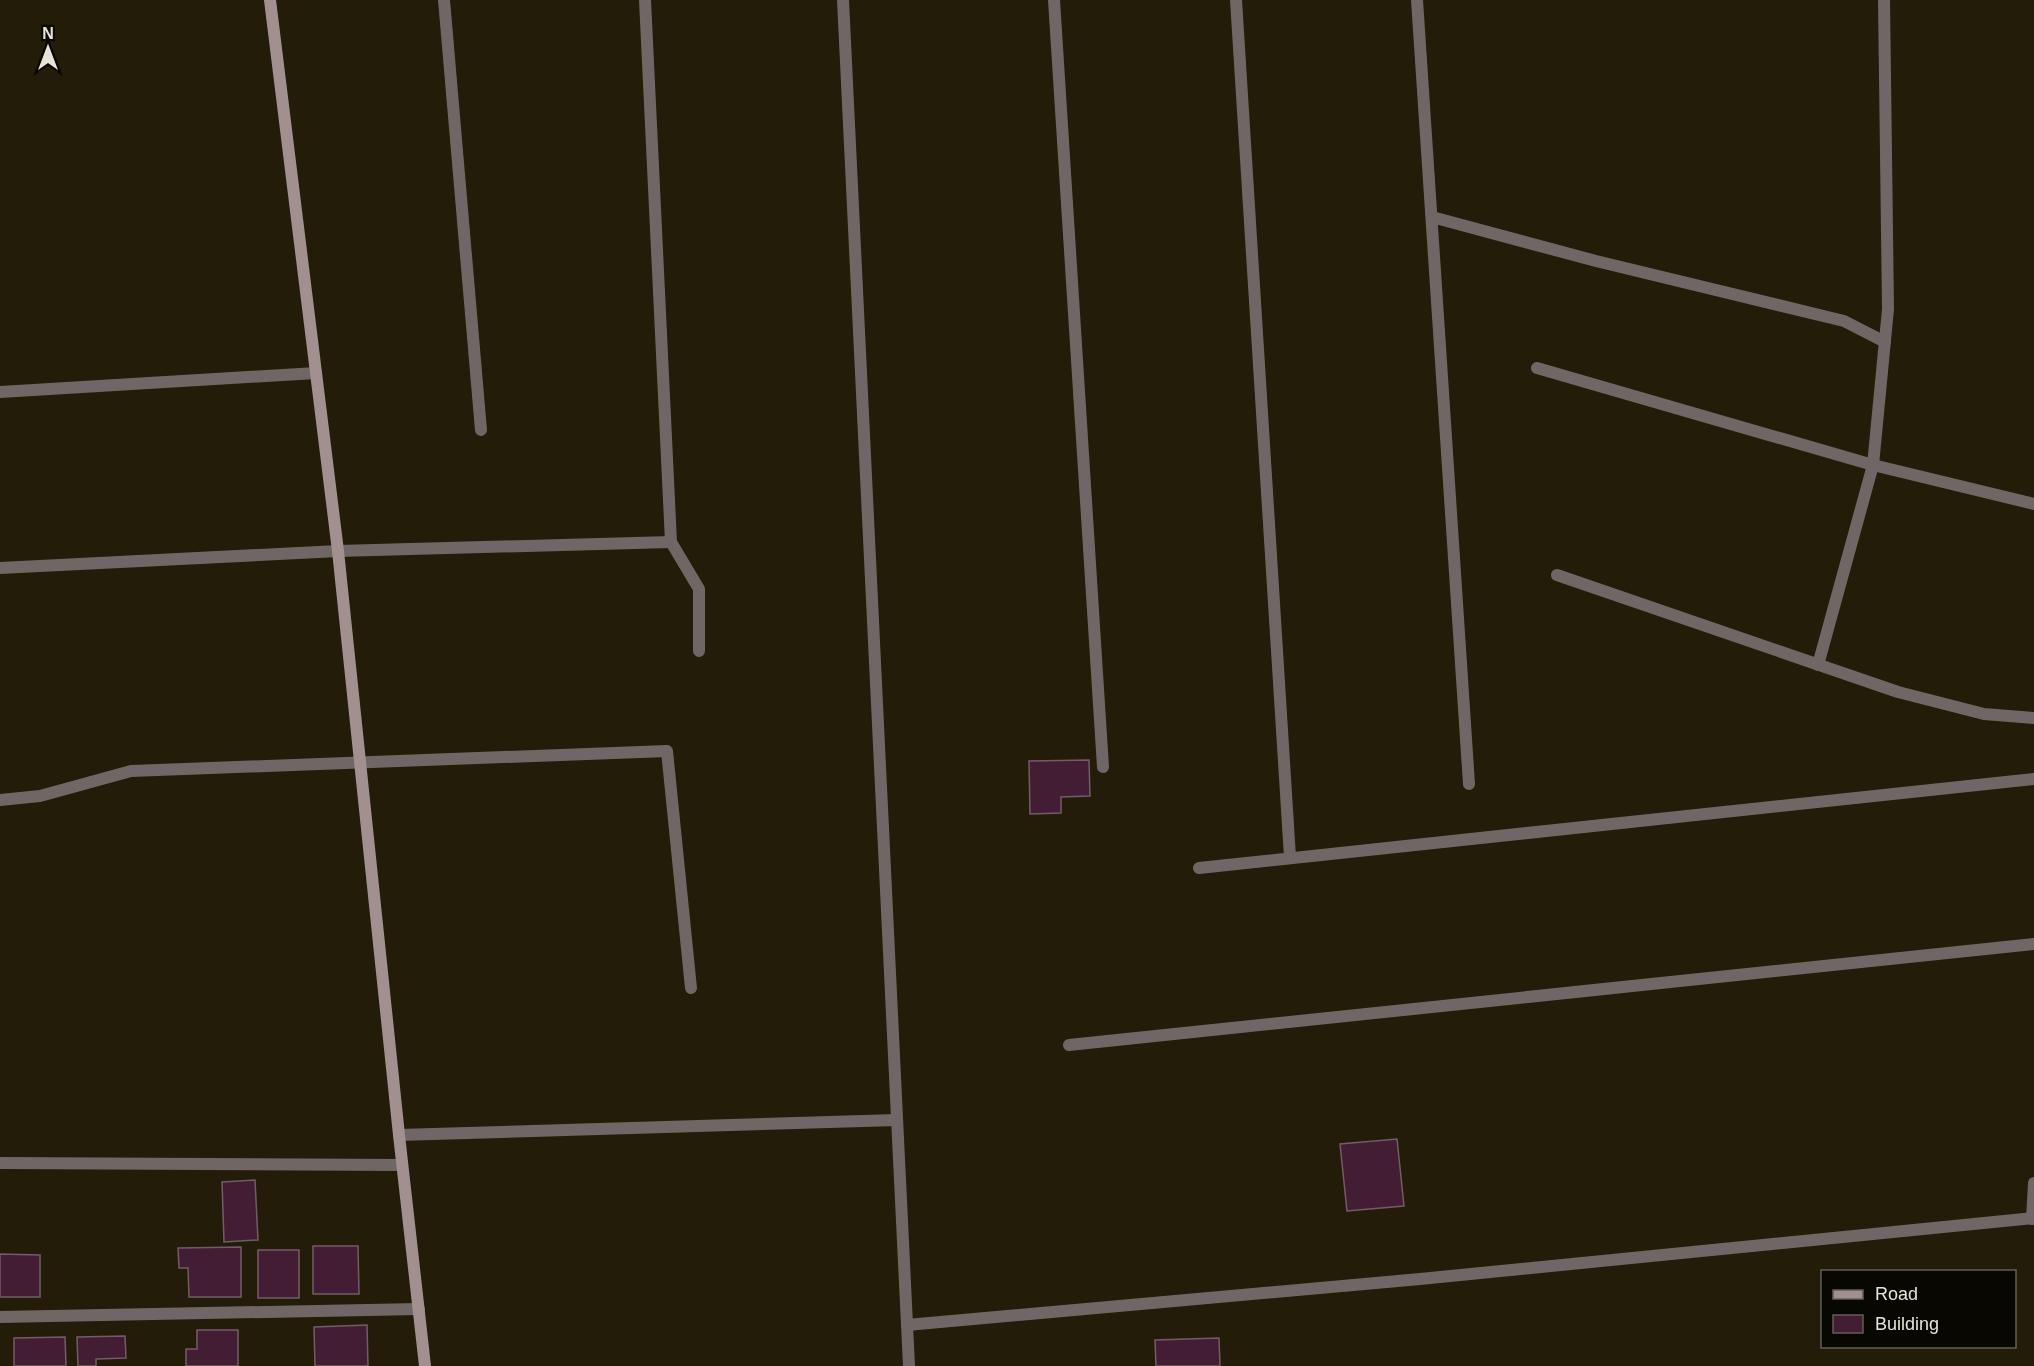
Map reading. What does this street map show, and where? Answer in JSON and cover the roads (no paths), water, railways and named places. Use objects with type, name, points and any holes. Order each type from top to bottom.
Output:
[{"type":"street","points":[[270,0],[338,551],[425,1366]]},
{"type":"street","points":[[444,0],[482,430]]},
{"type":"street","points":[[645,0],[671,543],[699,589],[699,651]]},
{"type":"street","points":[[843,0],[909,1366]]},
{"type":"street","points":[[1054,0],[1103,767]]},
{"type":"street","points":[[1236,0],[1290,857]]},
{"type":"street","points":[[1417,0],[1469,784]]},
{"type":"street","points":[[1818,665],[1873,465],[1888,309],[1884,0]]},
{"type":"street","points":[[1432,217],[1596,261],[1844,321],[1885,342]]},
{"type":"street","points":[[1537,368],[1873,465],[2034,504]]},
{"type":"street","points":[[0,392],[316,373]]},
{"type":"street","points":[[0,568],[338,551],[671,543]]},
{"type":"street","points":[[1557,576],[1898,692],[1984,714],[2034,718]]},
{"type":"street","points":[[0,800],[40,796],[131,771],[667,751],[692,988]]},
{"type":"street","points":[[1199,868],[2034,779]]},
{"type":"street","points":[[1069,1045],[2034,944]]},
{"type":"street","points":[[399,1135],[897,1120]]},
{"type":"street","points":[[0,1163],[402,1165]]},
{"type":"street","points":[[907,1325],[1408,1280],[2033,1218],[2034,1183]]},
{"type":"street","points":[[0,1317],[419,1309]]}]
